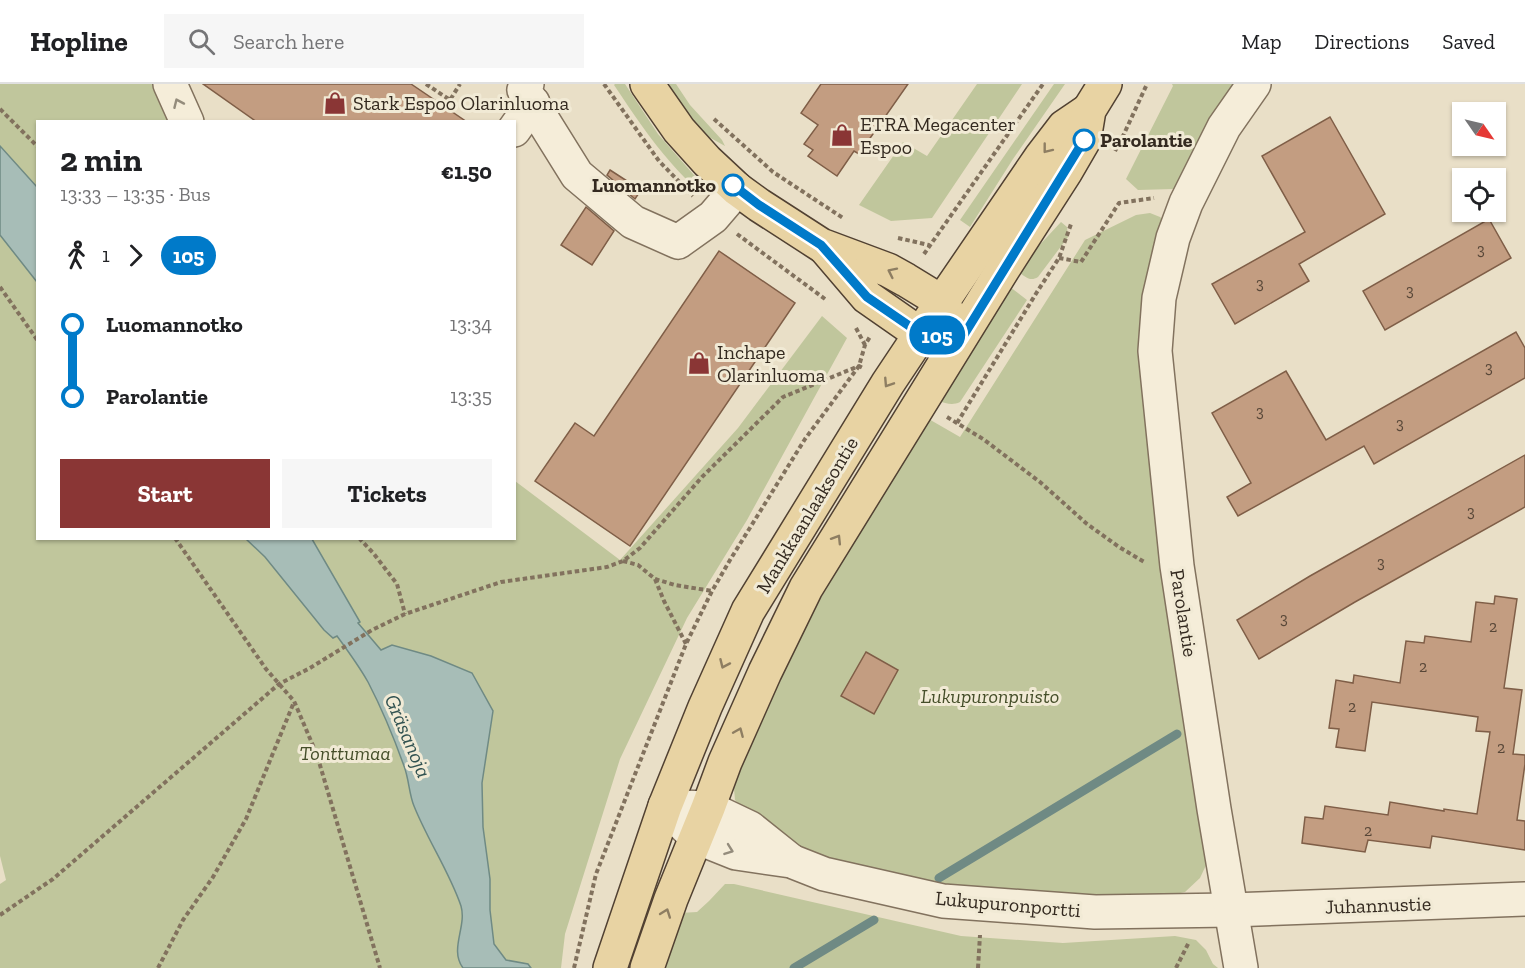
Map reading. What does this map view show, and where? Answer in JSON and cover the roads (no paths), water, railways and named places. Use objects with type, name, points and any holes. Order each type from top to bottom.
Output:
[{"type":"main road","points":[[647,84],[679,130],[737,189],[821,245],[888,270],[942,302],[962,338]]},
{"type":"main road","name":"Mankkaanlaaksontie","points":[[610,968],[665,806],[705,706],[748,611],[888,382],[942,302],[1041,157],[1065,128],[1097,97]]},
{"type":"main road","name":"Mankkaanlaaksontie","points":[[647,968],[671,899],[726,762],[765,672],[806,588],[1084,140],[1097,97]]},
{"type":"main road","points":[[821,245],[867,297],[921,334],[962,338]]},
{"type":"street","points":[[170,84],[186,120]]},
{"type":"street","name":"Parolantie","points":[[1241,968],[1177,566],[1155,351],[1159,298],[1173,238],[1186,203],[1224,127],[1254,84]]},
{"type":"street","points":[[530,94],[577,175],[633,222],[678,242],[713,217],[737,189]]},
{"type":"street","points":[[516,126],[530,94]]},
{"type":"street","name":"Lukupuronportti","points":[[665,806],[702,823],[736,853],[791,861],[824,874],[943,901],[1095,912],[1231,910]]},
{"type":"street","name":"Juhannustie","points":[[1231,910],[1525,899]]},
{"type":"water","points":[[0,146],[36,186],[36,281],[0,235]]},
{"type":"water","name":"Gräsanoja","points":[[247,540],[313,540],[360,622],[358,623],[381,650],[392,645],[431,656],[472,673],[493,711],[482,783],[483,827],[490,879],[490,910],[494,944],[506,960],[528,964],[531,968],[463,968],[458,953],[462,922],[461,906],[414,806],[406,771],[383,713],[368,682],[337,636],[333,638],[324,630],[265,557]]},
{"type":"waterway","points":[[939,878],[1177,734]]},
{"type":"waterway","points":[[794,968],[874,920]]},
{"type":"place","name":"Stark Espoo Olarinluoma","points":[[335,103]]},
{"type":"place","name":"ETRA Megacenter Espoo","points":[[842,135]]},
{"type":"place","name":"Parolantie","points":[[1084,140]]},
{"type":"place","name":"Luomannotko","points":[[733,185]]},
{"type":"place","name":"Inchape Olarinluoma","points":[[699,363]]},
{"type":"park label","name":"Lukupuronpuisto","points":[[990,696]]},
{"type":"park label","name":"Tonttumaa","points":[[345,753]]}]
